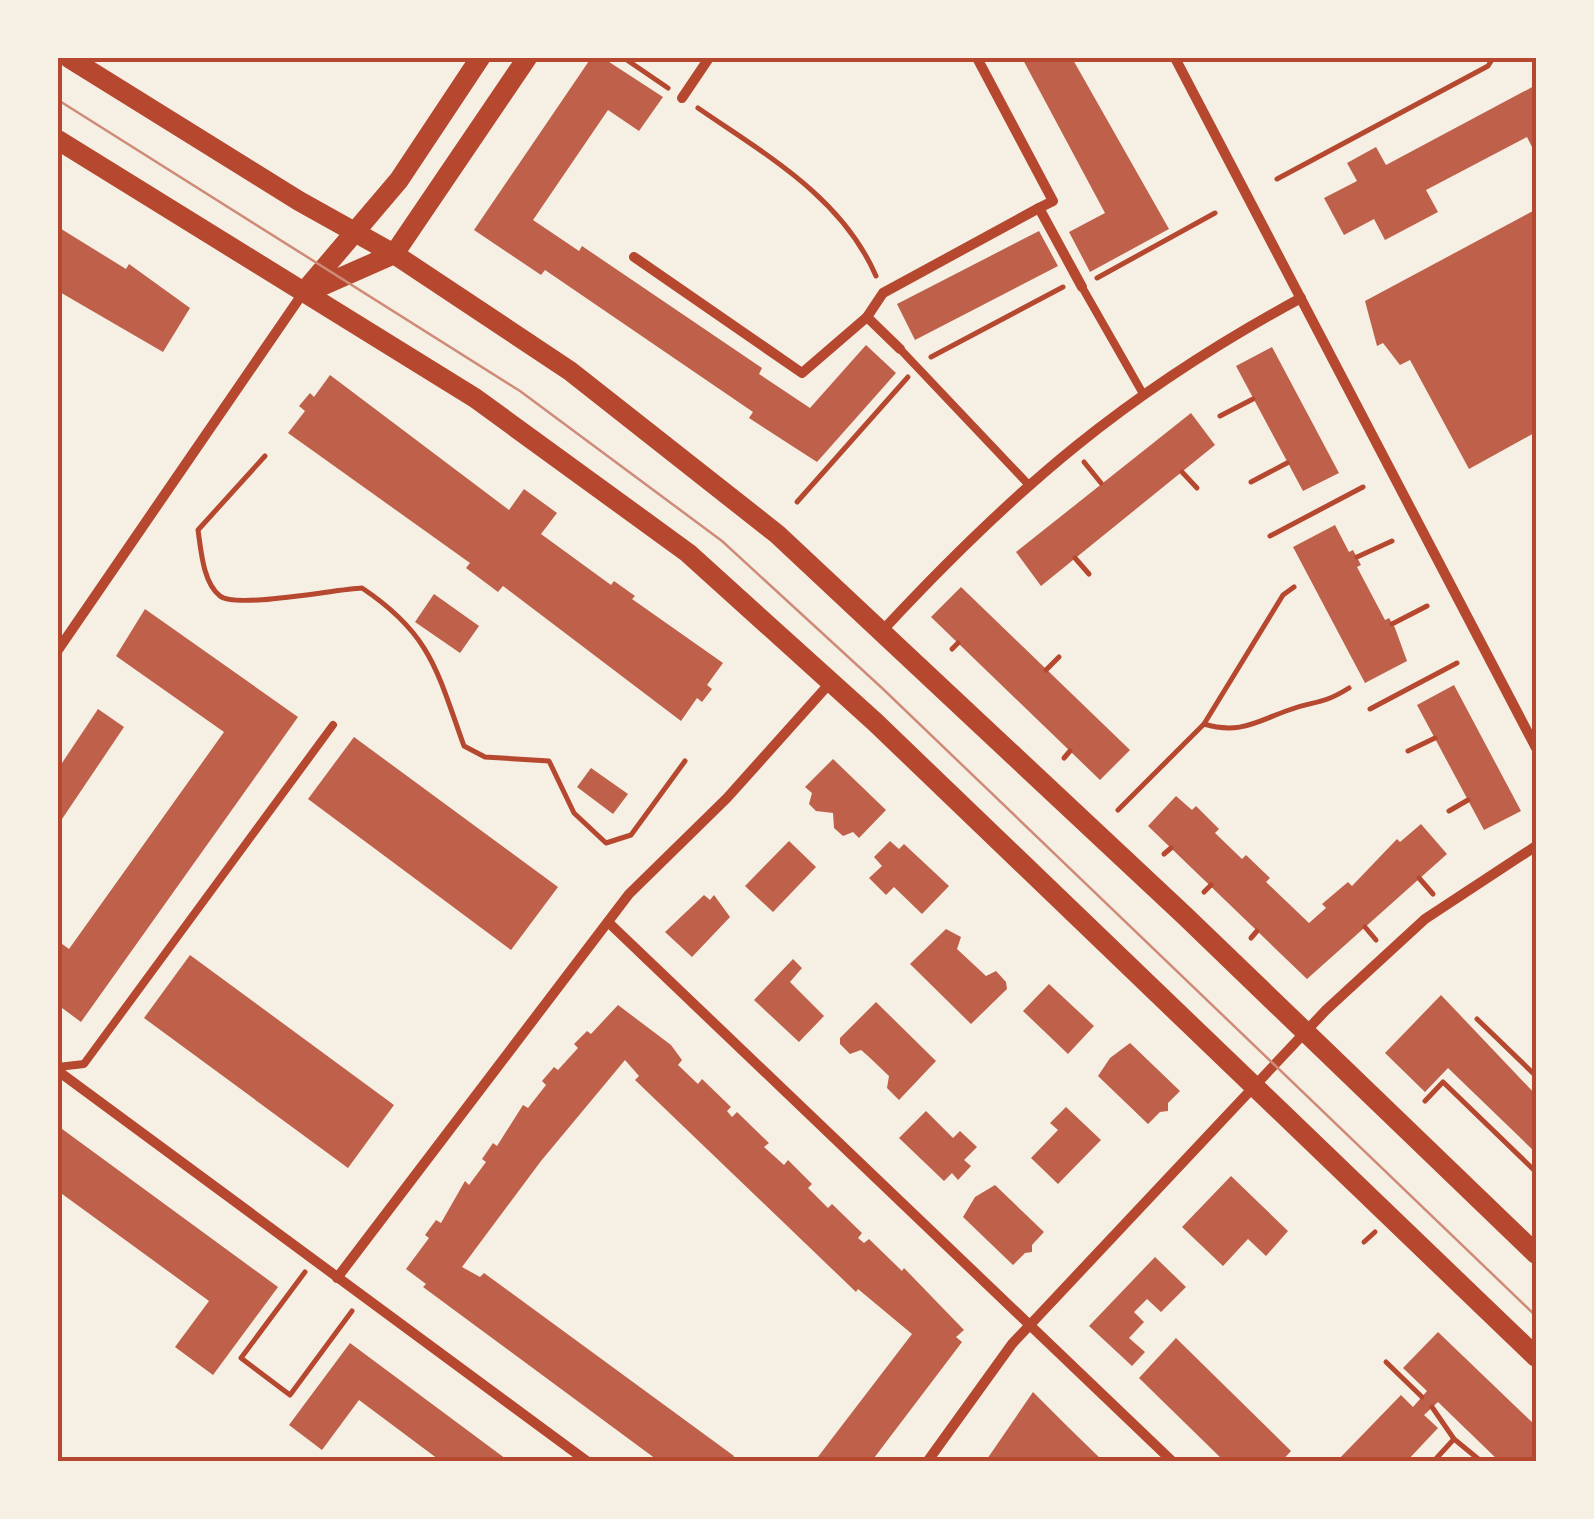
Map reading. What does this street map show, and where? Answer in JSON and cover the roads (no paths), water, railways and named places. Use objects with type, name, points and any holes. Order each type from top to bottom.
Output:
[{"type":"main road","points":[[69,58],[299,202],[394,254],[570,371],[777,534],[1306,1031],[1536,1254]]},
{"type":"main road","points":[[303,294],[399,180],[480,58]]},
{"type":"main road","points":[[303,294],[394,254],[527,58]]},
{"type":"main road","points":[[58,140],[475,398],[632,508],[831,682],[1536,1357]]},
{"type":"street","points":[[682,98],[709,58]]},
{"type":"street","points":[[634,258],[802,373],[867,317],[883,292],[1053,201],[977,58]]},
{"type":"street","points":[[1175,58],[1536,748]]},
{"type":"street","points":[[1039,208],[1082,287]]},
{"type":"street","points":[[58,650],[303,294]]},
{"type":"street","points":[[883,630],[1027,484],[1142,392],[1301,298]]},
{"type":"street","points":[[867,317],[900,350]]},
{"type":"street","points":[[337,1278],[608,922],[831,682]]},
{"type":"street","points":[[927,1462],[1030,1325],[1306,1031],[1426,919],[1536,846]]},
{"type":"street","points":[[608,922],[1172,1462]]},
{"type":"street","points":[[58,1069],[588,1462]]},
{"type":"lane","points":[[1082,287],[1142,392]]},
{"type":"lane","points":[[900,350],[1027,484]]},
{"type":"lane","points":[[58,1069],[84,1064],[333,725]]},
{"type":"tram line","points":[[58,100],[520,391],[722,541],[882,688],[1536,1316]]}]
